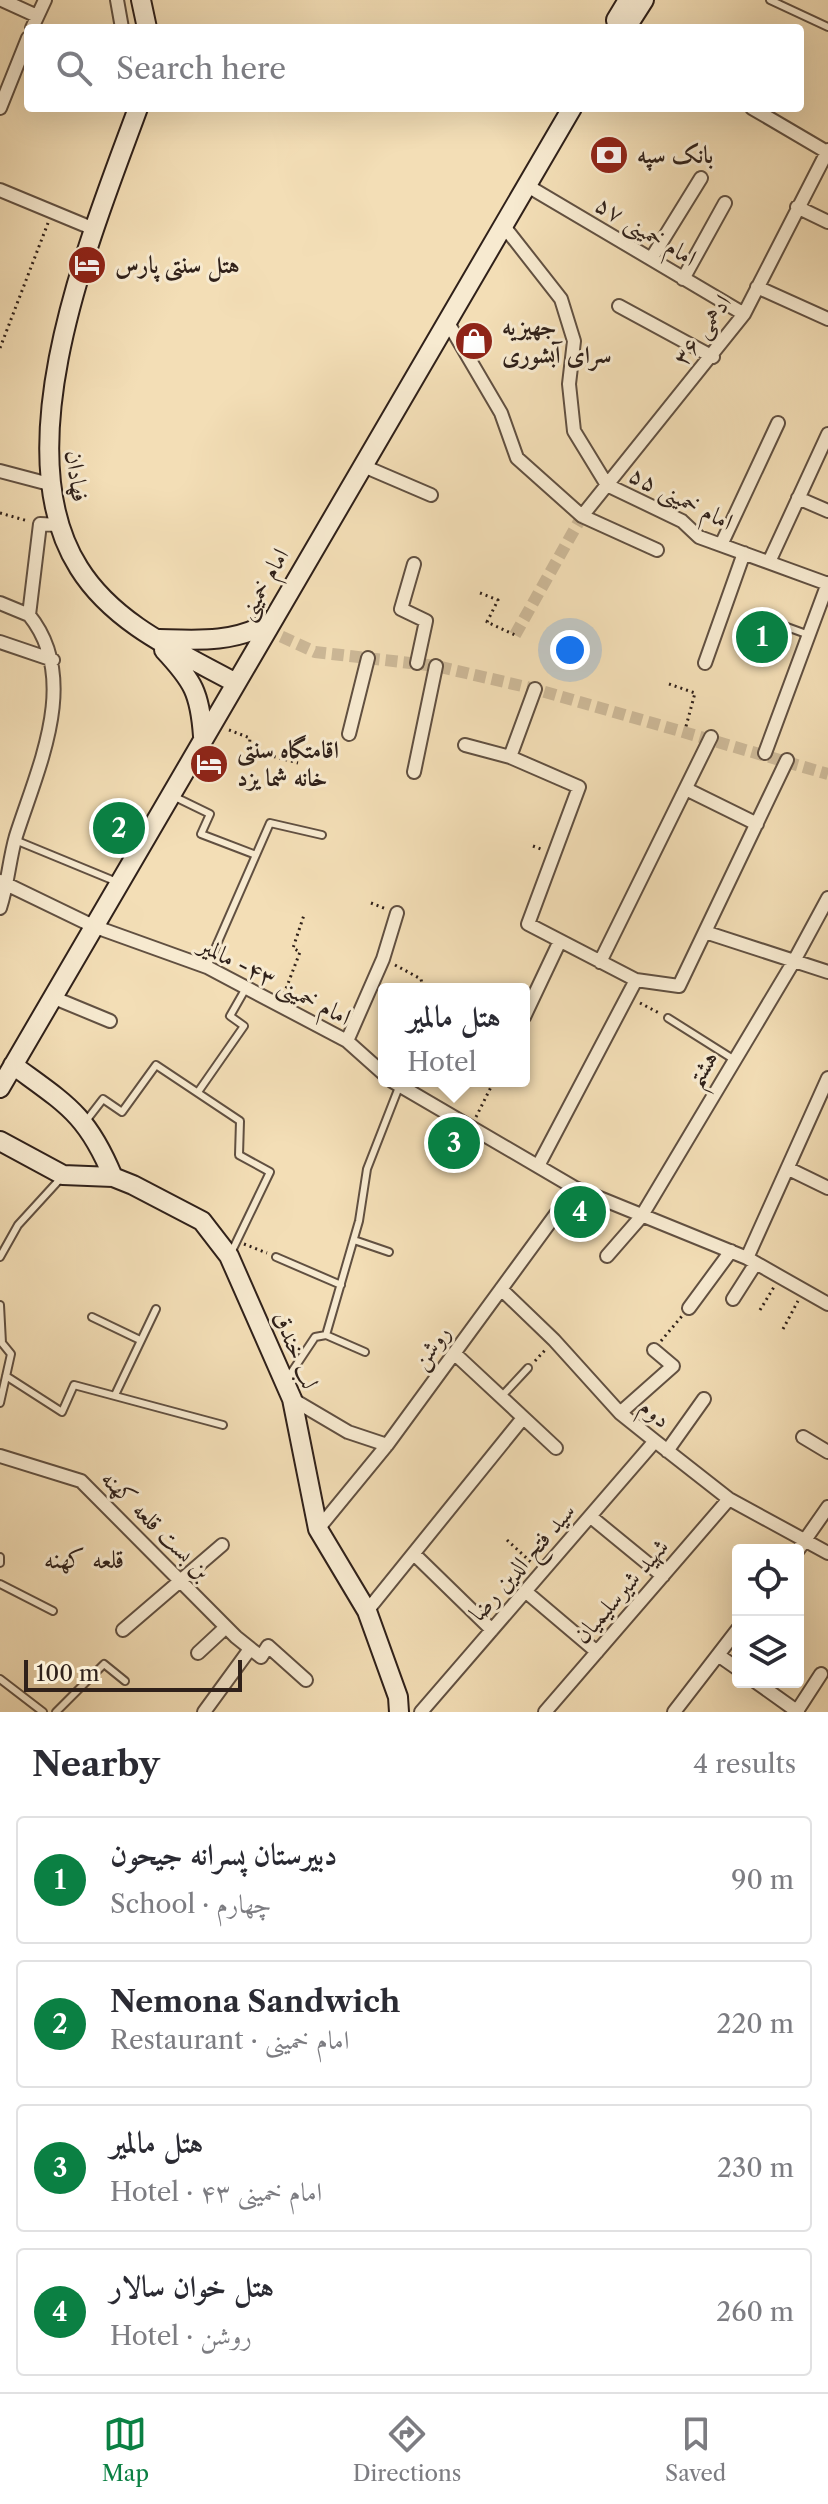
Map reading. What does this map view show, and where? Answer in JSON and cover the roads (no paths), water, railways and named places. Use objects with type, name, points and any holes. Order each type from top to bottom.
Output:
[{"type":"street","points":[[2,0],[34,22],[45,0]]},
{"type":"street","points":[[117,0],[121,24]]},
{"type":"street","points":[[141,0],[146,24]]},
{"type":"street","points":[[618,24],[616,20],[628,0]]},
{"type":"street","points":[[629,24],[644,0]]},
{"type":"street","points":[[0,108],[24,48]]},
{"type":"street","name":"فهادان","points":[[137,112],[94,229],[50,411],[48,459],[60,525],[79,568],[105,599],[154,639],[234,682]]},
{"type":"street","name":"امام خمینی","points":[[0,1088],[268,623],[570,112]]},
{"type":"street","points":[[758,112],[826,157]]},
{"type":"street","name":"ادهمی ۳۶","points":[[582,516],[713,357],[744,314],[797,207],[826,157]]},
{"type":"street","points":[[651,259],[701,178]]},
{"type":"street","name":"امام خمینی ۵۷","points":[[526,185],[744,314]]},
{"type":"street","points":[[0,190],[94,229]]},
{"type":"street","points":[[683,279],[725,203]]},
{"type":"street","points":[[797,207],[828,222]]},
{"type":"street","name":"امام خمینی ۵۵","points":[[503,225],[561,299],[574,341],[569,384],[574,431],[607,485],[682,521],[699,537],[828,584]]},
{"type":"street","points":[[757,287],[828,319]]},
{"type":"street","points":[[619,306],[713,357]]},
{"type":"street","points":[[447,321],[501,413],[517,458],[582,516],[657,550]]},
{"type":"street","points":[[721,545],[778,423]]},
{"type":"street","points":[[769,562],[828,434]]},
{"type":"street","points":[[361,465],[431,495]]},
{"type":"street","points":[[0,471],[53,485]]},
{"type":"street","points":[[798,498],[828,511]]},
{"type":"street","points":[[29,615],[40,524],[60,525]]},
{"type":"street","points":[[705,663],[744,553]]},
{"type":"street","points":[[414,564],[401,609],[426,621],[417,663]]},
{"type":"street","points":[[765,753],[828,584]]},
{"type":"street","points":[[0,603],[29,615],[45,635],[55,679],[41,763],[15,840],[0,908]]},
{"type":"street","points":[[154,639],[241,637],[268,623]]},
{"type":"street","points":[[154,639],[190,678],[199,697],[207,730]]},
{"type":"street","points":[[0,642],[53,660]]},
{"type":"street","points":[[349,734],[368,658]]},
{"type":"street","points":[[414,772],[436,666]]},
{"type":"street","points":[[510,757],[535,689]]},
{"type":"street","points":[[600,962],[711,737]]},
{"type":"street","points":[[465,745],[510,757],[579,787],[528,924],[559,943],[636,980],[679,986],[787,760]]},
{"type":"street","points":[[686,789],[757,824]]},
{"type":"street","name":"امام خمینی ۴۳- مالمیر","points":[[4,883],[93,926],[207,967],[347,1041],[378,1069]]},
{"type":"street","name":"هشتم","points":[[607,1256],[641,1217],[794,961],[828,898]]},
{"type":"street","points":[[347,1041],[383,959],[397,913]]},
{"type":"street","points":[[705,932],[828,972]]},
{"type":"street","points":[[530,1004],[559,943]]},
{"type":"street","points":[[538,1166],[636,980]]},
{"type":"street","points":[[52,997],[110,1021]]},
{"type":"street","points":[[13,1065],[77,1111],[113,1177]]},
{"type":"street","points":[[733,1299],[752,1261],[828,1078]]},
{"type":"street","points":[[401,1087],[575,1188],[731,1251],[828,1304]]},
{"type":"street","name":"لب خندق","points":[[0,1141],[63,1175],[113,1177],[202,1221],[233,1248],[288,1390],[318,1529],[367,1611],[398,1697],[399,1712]]},
{"type":"street","points":[[789,1169],[828,1188]]},
{"type":"street","name":"روشن","points":[[318,1529],[387,1445],[575,1188]]},
{"type":"street","points":[[689,1308],[731,1251]]},
{"type":"street","name":"دوم","points":[[501,1289],[554,1340],[620,1413],[729,1499],[799,1544]]},
{"type":"street","points":[[620,1413],[673,1366],[654,1350]]},
{"type":"street","points":[[454,1353],[556,1448]]},
{"type":"street","points":[[288,1390],[348,1432],[387,1445]]},
{"type":"street","points":[[667,1451],[704,1399]]},
{"type":"street","points":[[367,1611],[523,1418]]},
{"type":"street","points":[[803,1437],[828,1452]]},
{"type":"street","name":"سید فتح الدین رضا","points":[[421,1712],[655,1441]]},
{"type":"street","name":"بن بست قلعه کهنه","points":[[0,1456],[81,1481],[255,1653]]},
{"type":"street","name":"شهید شیرسلیمیان","points":[[545,1712],[729,1499]]},
{"type":"street","points":[[802,1544],[828,1507]]},
{"type":"street","points":[[591,1517],[663,1576]]},
{"type":"street","points":[[123,1630],[222,1545]]},
{"type":"street","name":"دوم","points":[[804,1546],[828,1553]]},
{"type":"street","points":[[414,1554],[492,1630]]},
{"type":"street","points":[[525,1591],[597,1652]]},
{"type":"street","points":[[198,1653],[226,1627]]},
{"type":"street","points":[[674,1712],[732,1637]]},
{"type":"street","points":[[204,1712],[255,1653],[268,1646],[306,1680]]},
{"type":"street","points":[[718,1655],[732,1665]]},
{"type":"street","points":[[764,1688],[797,1712],[821,1674]]},
{"type":"lane","points":[[770,0],[828,27]]},
{"type":"lane","points":[[754,615],[809,635]]},
{"type":"lane","points":[[169,794],[210,814],[201,834],[256,855]]},
{"type":"lane","points":[[207,967],[270,823],[322,835]]},
{"type":"lane","points":[[15,840],[117,882]]},
{"type":"lane","points":[[198,1092],[244,1026],[230,1016],[246,988]]},
{"type":"lane","points":[[668,1018],[733,1059]]},
{"type":"lane","points":[[84,1122],[103,1099],[122,1112],[156,1065],[240,1121],[239,1155],[270,1172],[233,1248]]},
{"type":"lane","points":[[326,1335],[354,1240],[367,1169],[395,1087]]},
{"type":"lane","points":[[0,1257],[18,1225],[63,1175]]},
{"type":"lane","points":[[354,1240],[389,1252]]},
{"type":"lane","points":[[276,1257],[341,1285]]},
{"type":"lane","points":[[0,1305],[2,1343],[11,1354],[0,1403]]},
{"type":"lane","points":[[115,1395],[156,1309]]},
{"type":"lane","points":[[92,1317],[140,1340]]},
{"type":"lane","points":[[288,1390],[315,1337],[326,1335],[365,1352]]},
{"type":"lane","points":[[501,1397],[528,1368]]},
{"type":"lane","points":[[6,1376],[62,1412],[74,1385],[223,1425]]},
{"type":"lane","points":[[0,1557],[0,1563]]},
{"type":"lane","points":[[0,1584],[53,1611]]},
{"type":"lane","points":[[56,1712],[104,1664],[125,1681]]},
{"type":"lane","points":[[0,1679],[43,1712]]},
{"type":"tunnel","points":[[515,635],[582,516]]},
{"type":"tunnel","points":[[265,629],[315,652],[436,666],[535,689],[828,774]]},
{"type":"place","name":"بانک سپه","points":[[609,155]]},
{"type":"place","name":"هتل سنتی پارس","points":[[87,265]]},
{"type":"place","name":"جهیزیه سرای آبشوری","points":[[474,341]]},
{"type":"place","name":"دبیرستان پسرانه جیحون","points":[[762,637]]},
{"type":"place","name":"اقامتگاه سنتی خانه شما یزد","points":[[209,764]]},
{"type":"place","name":"Nemona Sandwich","points":[[119,828]]},
{"type":"place","name":"هتل مالمير","points":[[454,1143]]},
{"type":"place","name":"هتل خوان سالار","points":[[580,1212]]},
{"type":"district","name":"قلعه کهنه","points":[[84,1559]]}]
